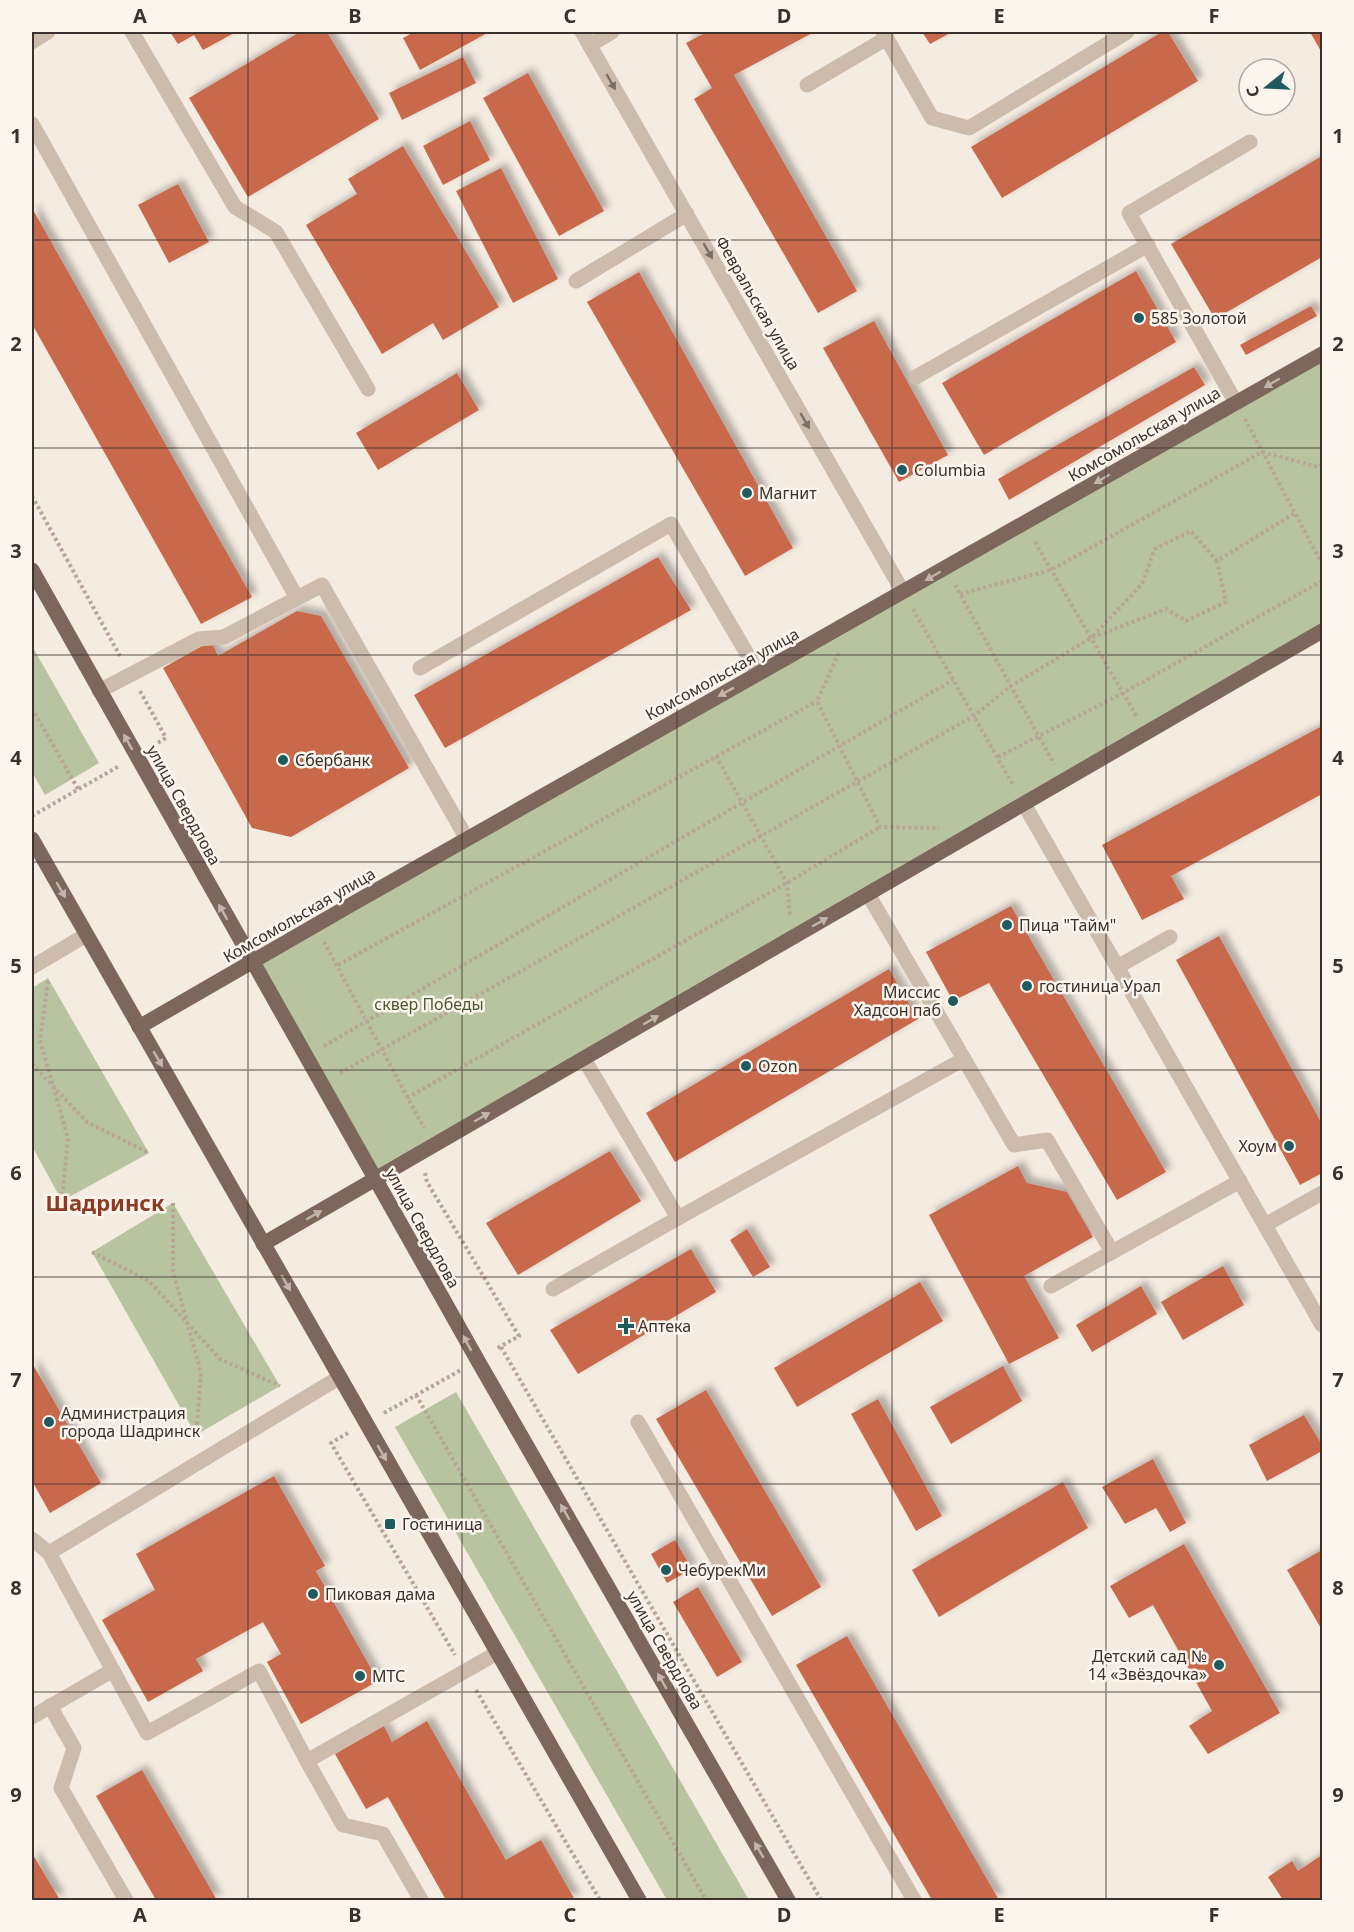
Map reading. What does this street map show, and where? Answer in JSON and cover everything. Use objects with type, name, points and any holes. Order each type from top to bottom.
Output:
[{"type":"main road","name":"Комсомольская улица","points":[[139,1027],[1323,354]]},
{"type":"main road","name":"улица Свердлова","points":[[32,570],[305,1057],[788,1900]]},
{"type":"main road","points":[[263,1244],[1323,631]]},
{"type":"main road","points":[[32,839],[639,1900]]},
{"type":"street","points":[[32,42],[48,32]]},
{"type":"street","points":[[132,32],[235,207],[276,232],[369,389]]},
{"type":"street","points":[[586,38],[612,32]]},
{"type":"street","points":[[807,85],[885,35],[932,118],[969,128],[1127,32]]},
{"type":"street","name":"Февральская улица","points":[[586,38],[903,592]]},
{"type":"street","points":[[32,124],[297,598]]},
{"type":"street","points":[[1236,403],[1129,213],[1250,142]]},
{"type":"street","points":[[576,281],[687,214]]},
{"type":"street","points":[[916,377],[1148,245]]},
{"type":"street","points":[[420,668],[671,524],[759,674]]},
{"type":"street","points":[[99,691],[199,639],[224,636],[322,585],[467,839]]},
{"type":"street","points":[[1024,804],[1323,1325]]},
{"type":"street","points":[[868,894],[1014,1145],[1047,1140],[1112,1252]]},
{"type":"street","points":[[32,968],[86,935]]},
{"type":"street","points":[[1117,967],[1170,937]]},
{"type":"street","points":[[584,1059],[678,1218]]},
{"type":"street","points":[[553,1289],[964,1059]]},
{"type":"street","points":[[1051,1286],[1240,1180]]},
{"type":"street","points":[[1265,1225],[1323,1193]]},
{"type":"street","points":[[49,1553],[340,1377]]},
{"type":"street","points":[[638,1422],[914,1900]]},
{"type":"street","points":[[32,1539],[49,1553],[147,1733],[259,1671],[343,1825],[382,1834],[421,1900]]},
{"type":"street","points":[[307,1761],[497,1653]]},
{"type":"street","points":[[32,1717],[113,1670]]},
{"type":"street","points":[[50,1706],[74,1748],[61,1788],[126,1900]]},
{"type":"path","points":[[1236,403],[1323,564]]},
{"type":"path","points":[[960,594],[1051,570],[1262,452],[1318,467],[1323,464]]},
{"type":"path","points":[[1217,561],[1295,513]]},
{"type":"path","points":[[1024,523],[1146,733]]},
{"type":"path","points":[[321,1084],[974,716],[1011,686],[1091,638],[1166,609],[1186,621],[1226,602],[1217,561],[1191,531],[1155,549],[1143,584],[1091,638]]},
{"type":"path","points":[[946,568],[1064,781]]},
{"type":"path","points":[[998,757],[1123,693],[1323,581]]},
{"type":"path","points":[[903,592],[1024,804]]},
{"type":"path","points":[[338,965],[817,701],[854,620]]},
{"type":"path","points":[[305,1057],[953,680]]},
{"type":"path","points":[[817,701],[880,827]]},
{"type":"path","points":[[32,708],[78,789]]},
{"type":"path","points":[[716,756],[788,883],[792,938]]},
{"type":"path","points":[[407,1098],[788,883],[880,827],[982,828]]},
{"type":"path","points":[[315,926],[434,1145],[424,1169],[427,1182],[519,1336],[331,1443],[600,1900]]},
{"type":"path","points":[[48,978],[40,1040],[68,1138],[62,1201]]},
{"type":"path","points":[[32,1064],[87,1122],[149,1153]]},
{"type":"path","points":[[173,1203],[173,1271],[201,1373],[196,1435]]},
{"type":"path","points":[[92,1252],[148,1281],[220,1359],[280,1386]]},
{"type":"path","points":[[501,1347],[821,1900]]},
{"type":"path","points":[[416,1395],[706,1900]]},
{"type":"green space","name":"сквер Победы","points":[[1322,354],[1322,631],[375,1179],[252,963]]},
{"type":"green space","points":[[32,646],[99,763],[45,795],[32,772]]},
{"type":"green space","points":[[48,978],[149,1153],[62,1201],[32,1146],[32,988]]},
{"type":"green space","points":[[173,1203],[280,1386],[196,1435],[92,1252]]},
{"type":"green space","points":[[456,1392],[749,1900],[667,1900],[395,1427]]},
{"type":"building","points":[[170,32],[236,32],[203,50],[194,35],[178,44]]},
{"type":"building","points":[[300,32],[327,32],[379,119],[248,197],[189,98]]},
{"type":"building","points":[[414,32],[489,32],[420,70],[403,38]]},
{"type":"building","points":[[707,32],[814,32],[734,75],[857,291],[818,313],[694,99],[712,88],[686,43]]},
{"type":"building","points":[[922,32],[952,32],[930,44]]},
{"type":"building","points":[[1162,32],[1168,32],[1198,81],[1002,198],[971,147]]},
{"type":"building","points":[[1310,32],[1322,32],[1322,53]]},
{"type":"building","points":[[463,57],[476,83],[402,120],[389,93]]},
{"type":"building","points":[[528,73],[604,211],[559,236],[483,98]]},
{"type":"building","points":[[470,121],[490,160],[443,185],[423,146]]},
{"type":"building","points":[[403,146],[499,307],[443,340],[433,323],[382,354],[306,225],[357,194],[348,179]]},
{"type":"building","points":[[1322,156],[1322,257],[1215,319],[1171,244]]},
{"type":"building","points":[[501,168],[558,279],[513,303],[456,191]]},
{"type":"building","points":[[178,184],[209,242],[169,263],[138,205]]},
{"type":"building","points":[[32,208],[252,597],[201,624],[32,324]]},
{"type":"building","points":[[1136,271],[1176,342],[984,455],[942,383]]},
{"type":"building","points":[[639,272],[793,548],[745,576],[587,302]]},
{"type":"building","points":[[1311,306],[1317,316],[1246,355],[1240,345]]},
{"type":"building","points":[[874,321],[948,455],[899,482],[823,348]]},
{"type":"building","points":[[1194,367],[1205,385],[1009,500],[998,479]]},
{"type":"building","points":[[457,373],[479,410],[378,470],[356,433]]},
{"type":"building","points":[[658,557],[691,610],[445,748],[414,695]]},
{"type":"building","points":[[297,611],[321,616],[409,768],[291,837],[252,828],[163,668],[211,641],[218,656]]},
{"type":"building","points":[[1322,726],[1322,794],[1171,876],[1184,899],[1142,920],[1102,845]]},
{"type":"building","points":[[1011,906],[1166,1172],[1117,1200],[989,983],[953,1001],[926,952]]},
{"type":"building","points":[[1219,936],[1322,1124],[1322,1173],[1300,1185],[1176,960]]},
{"type":"building","points":[[889,969],[918,1019],[675,1162],[646,1113]]},
{"type":"building","points":[[610,1151],[641,1201],[518,1275],[486,1223]]},
{"type":"building","points":[[1018,1166],[1027,1183],[1067,1192],[1093,1237],[1024,1276],[1059,1338],[1009,1364],[929,1215]]},
{"type":"building","points":[[747,1229],[770,1267],[753,1277],[730,1240]]},
{"type":"building","points":[[691,1249],[716,1292],[578,1374],[550,1330]]},
{"type":"building","points":[[1223,1266],[1244,1305],[1183,1340],[1161,1302]]},
{"type":"building","points":[[920,1282],[943,1321],[797,1407],[774,1368]]},
{"type":"building","points":[[1141,1286],[1157,1314],[1092,1352],[1076,1325]]},
{"type":"building","name":"Администрация города Шадринск","points":[[32,1363],[101,1483],[50,1513],[32,1481]]},
{"type":"building","points":[[1003,1366],[1022,1401],[951,1444],[930,1407]]},
{"type":"building","points":[[706,1390],[821,1587],[772,1616],[656,1419]]},
{"type":"building","points":[[878,1399],[942,1516],[916,1531],[851,1414]]},
{"type":"building","points":[[1304,1415],[1322,1445],[1322,1451],[1267,1481],[1249,1445]]},
{"type":"building","points":[[1153,1459],[1186,1523],[1170,1532],[1156,1508],[1125,1524],[1102,1487]]},
{"type":"building","points":[[274,1476],[325,1566],[316,1571],[378,1681],[301,1724],[267,1662],[281,1654],[263,1622],[196,1659],[203,1671],[148,1702],[102,1620],[155,1590],[136,1554]]},
{"type":"building","points":[[1063,1482],[1088,1528],[939,1617],[912,1570]]},
{"type":"building","points":[[675,1540],[692,1569],[667,1583],[651,1554]]},
{"type":"building","name":"Детский сад № 14 «Звёздочка»","points":[[1184,1544],[1280,1713],[1208,1754],[1189,1726],[1212,1711],[1153,1605],[1129,1618],[1110,1586]]},
{"type":"building","points":[[1322,1550],[1322,1630],[1287,1570]]},
{"type":"building","points":[[698,1587],[742,1662],[717,1677],[673,1602]]},
{"type":"building","points":[[847,1636],[999,1900],[932,1900],[796,1665]]},
{"type":"building","points":[[427,1721],[506,1860],[541,1840],[575,1900],[446,1900],[388,1797],[366,1809],[335,1754],[384,1726],[392,1742]]},
{"type":"building","points":[[142,1770],[217,1900],[156,1900],[96,1796]]},
{"type":"building","points":[[32,1853],[60,1900],[32,1900]]},
{"type":"building","points":[[1322,1855],[1322,1900],[1283,1900],[1268,1877],[1292,1861],[1298,1871]]},
{"type":"place","name":"585 Золотой","points":[[1139,318]]},
{"type":"place","name":"Columbia","points":[[902,470]]},
{"type":"place","name":"Магнит","points":[[747,493]]},
{"type":"place","name":"Сбербанк","points":[[283,760]]},
{"type":"place","name":"Пица \"Тайм\"","points":[[1007,925]]},
{"type":"place","name":"гостиница Урал","points":[[1027,986]]},
{"type":"place","name":"Миссис Хадсон паб","points":[[953,1001]]},
{"type":"place","name":"Ozon","points":[[746,1066]]},
{"type":"place","name":"Хоум","points":[[1289,1146]]},
{"type":"place","name":"Аптека","points":[[626,1326]]},
{"type":"place","name":"Администрация города Шадринск","points":[[49,1422]]},
{"type":"place","name":"Гостиница","points":[[390,1524]]},
{"type":"place","name":"ЧебурекМи","points":[[666,1570]]},
{"type":"place","name":"Пиковая дама","points":[[313,1594]]},
{"type":"place","name":"Детский сад № 14 «Звёздочка»","points":[[1219,1665]]},
{"type":"place","name":"МТС","points":[[360,1676]]},
{"type":"district","name":"Шадринск","points":[[105,1202]]}]
